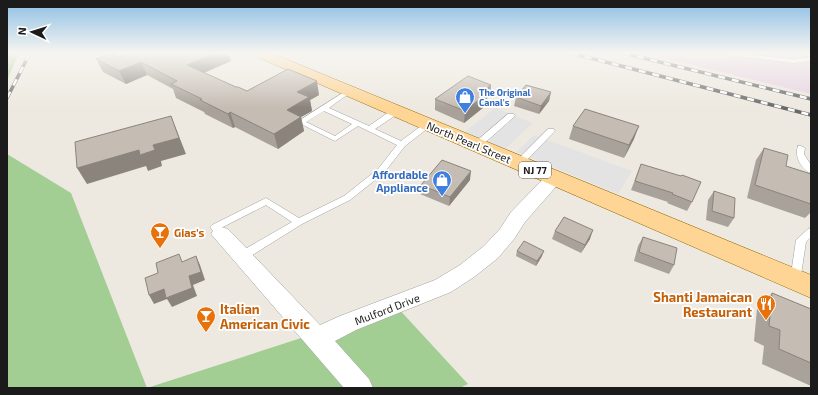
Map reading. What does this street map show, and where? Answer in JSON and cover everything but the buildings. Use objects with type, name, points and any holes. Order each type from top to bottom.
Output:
[{"type":"main road","name":"North Pearl Street","points":[[304,71],[803,284]]},
{"type":"street","name":"Mulford Drive","points":[[318,338],[348,323],[443,286],[467,271],[492,252],[518,218],[554,178]]},
{"type":"street","points":[[221,234],[318,338],[360,388]]},
{"type":"lane","points":[[349,91],[301,122],[335,139],[358,124]]},
{"type":"lane","points":[[324,108],[402,144]]},
{"type":"lane","points":[[370,129],[396,111]]},
{"type":"lane","points":[[477,145],[511,116]]},
{"type":"lane","points":[[242,256],[299,222],[347,198],[381,171],[402,144],[428,125]]},
{"type":"lane","points":[[520,163],[551,131]]},
{"type":"lane","points":[[801,148],[800,152],[802,160],[811,170]]},
{"type":"lane","points":[[221,234],[215,227],[266,201],[299,222]]},
{"type":"lane","points":[[803,284],[801,240],[811,232]]},
{"type":"shaded area","points":[[719,71],[811,71],[811,94]]},
{"type":"shaded area","points":[[495,108],[533,123],[505,149],[465,132]]},
{"type":"shaded area","points":[[534,135],[632,171],[618,194],[517,152]]},
{"type":"green space","points":[[7,71],[11,71],[7,80]]},
{"type":"green space","points":[[7,154],[71,193],[147,388],[7,388]]},
{"type":"green space","points":[[397,307],[468,384],[460,388],[147,388]]},
{"type":"railway","points":[[7,98],[21,71]]},
{"type":"railway","points":[[642,71],[811,115]]},
{"type":"railway","points":[[698,71],[811,99]]},
{"type":"place","name":"The Original Canal's","points":[[465,114]]},
{"type":"place","name":"Affordable Appliance","points":[[442,197]]},
{"type":"place","name":"Gias's","points":[[160,249]]},
{"type":"place","name":"Shanti Jamaican Restaurant","points":[[766,321]]},
{"type":"place","name":"Italian American Civic","points":[[206,333]]}]
